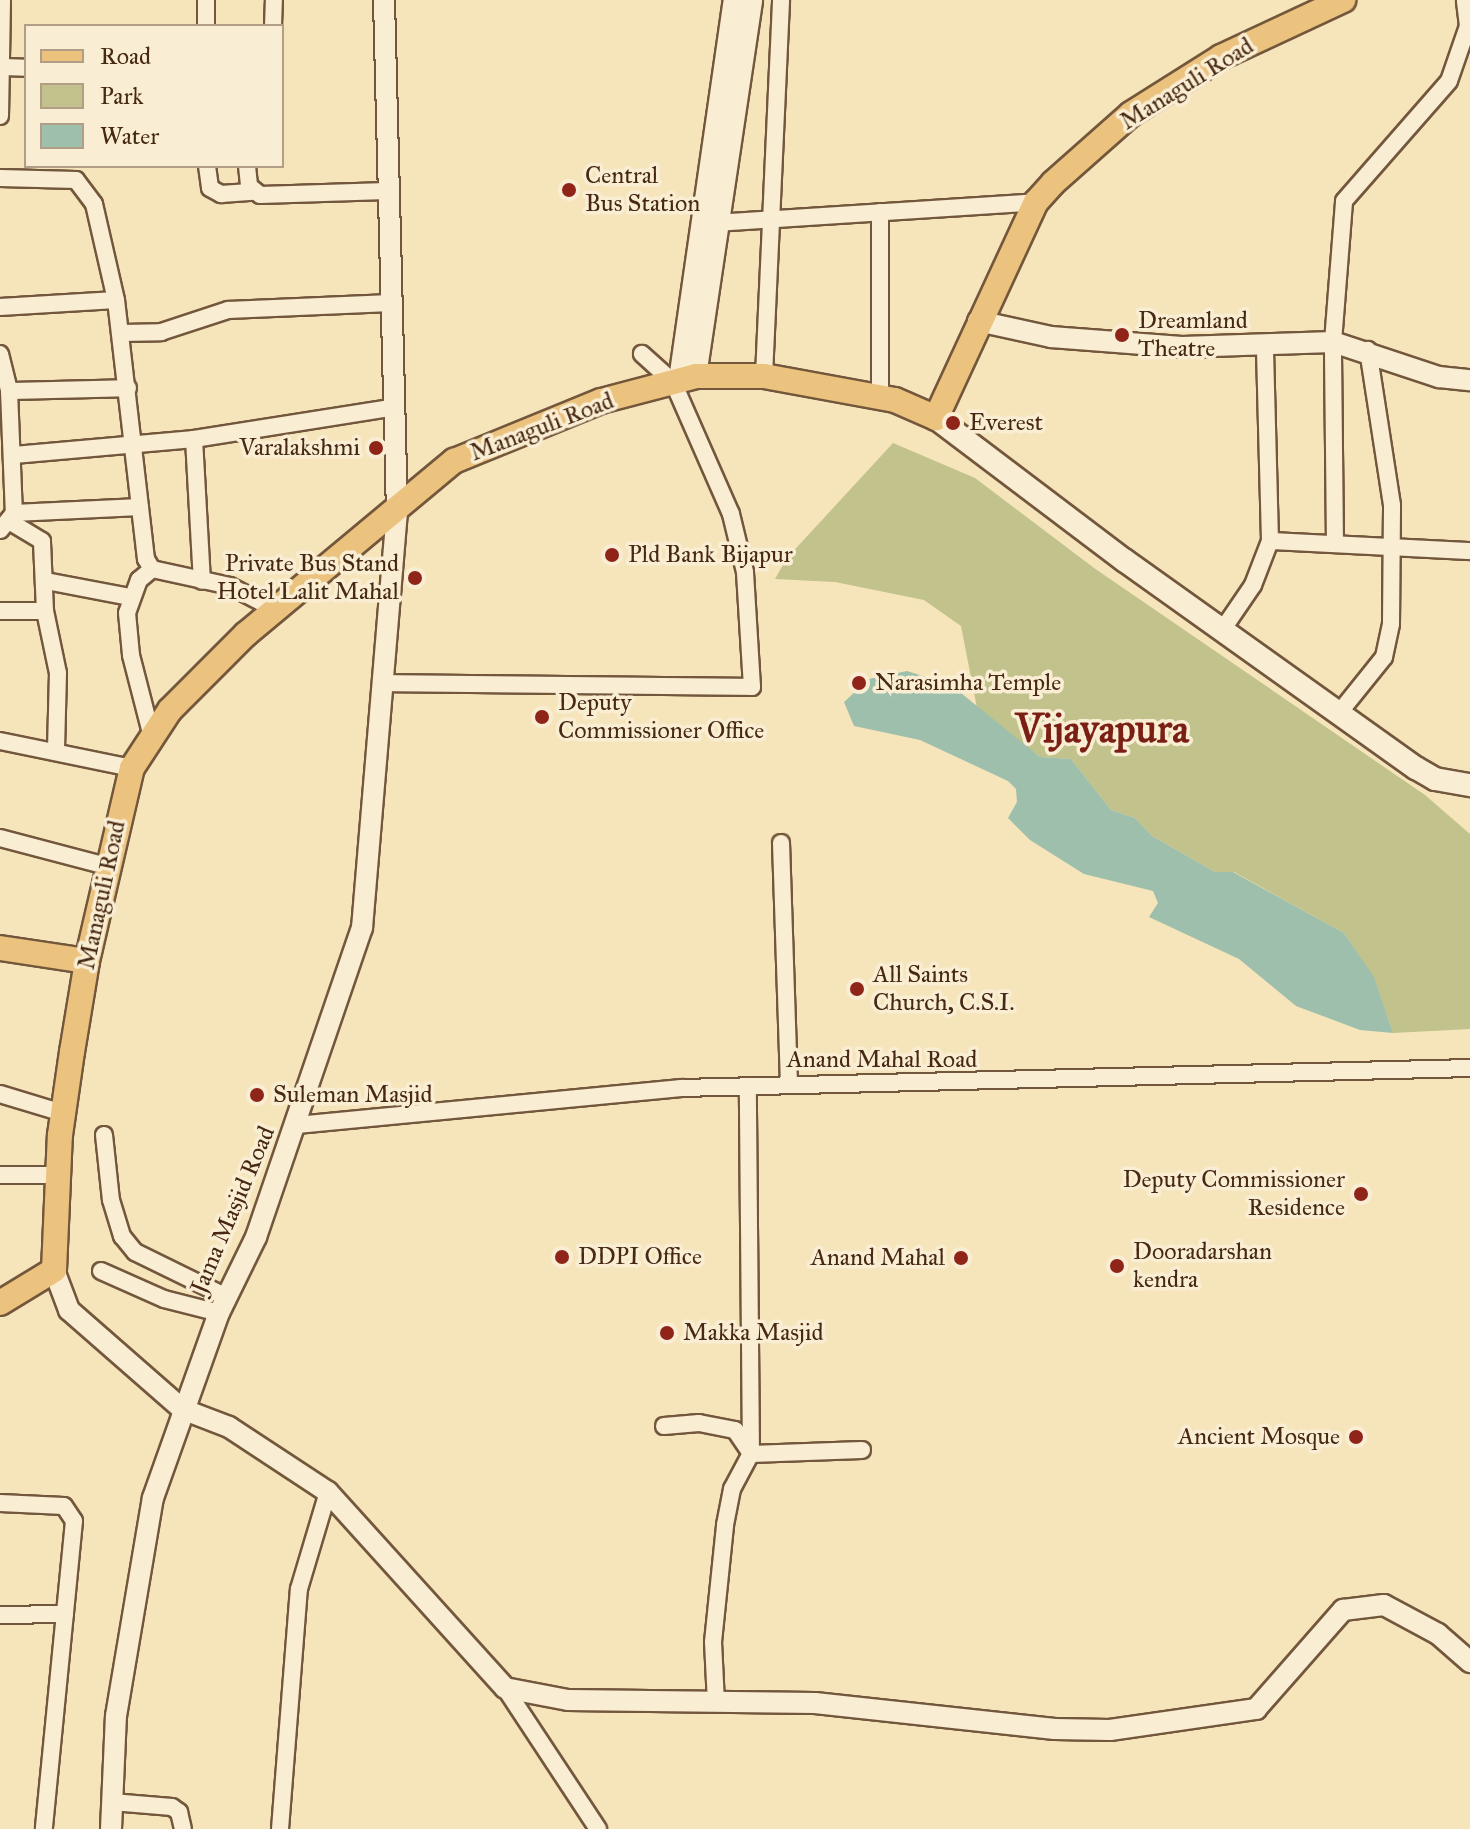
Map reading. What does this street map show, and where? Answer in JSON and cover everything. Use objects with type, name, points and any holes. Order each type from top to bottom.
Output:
[{"type":"main road","name":"Managuli Road","points":[[54,1270],[63,1113],[87,961],[132,768],[170,710],[278,611],[397,513],[454,461],[601,401],[683,379],[764,376],[880,397],[936,418],[978,321],[1036,202],[1131,114],[1221,57],[1343,0]]},
{"type":"main road","points":[[936,418],[1339,713],[1435,779],[1470,785]]},
{"type":"main road","points":[[0,948],[87,961]]},
{"type":"main road","points":[[0,1303],[54,1270]]},
{"type":"street","points":[[0,116],[2,0]]},
{"type":"street","points":[[206,0],[206,24]]},
{"type":"street","points":[[273,24],[274,0]]},
{"type":"street","name":"Jama Masjid Road","points":[[111,1829],[116,1716],[153,1498],[182,1409],[223,1305],[256,1237],[297,1125],[362,928],[397,513],[384,0]]},
{"type":"street","points":[[382,683],[752,687],[739,546],[683,379],[734,0]]},
{"type":"street","points":[[683,379],[715,223],[752,0]]},
{"type":"street","points":[[764,376],[781,0]]},
{"type":"street","points":[[1335,544],[1333,342],[1344,201],[1449,81],[1468,26],[1465,0]]},
{"type":"street","points":[[3,67],[24,68]]},
{"type":"street","points":[[207,168],[210,188],[221,194],[387,191]]},
{"type":"street","points":[[247,168],[253,192]]},
{"type":"street","points":[[0,178],[62,177],[88,191],[122,333],[140,507],[152,569],[130,597],[131,655],[152,737]]},
{"type":"street","points":[[715,223],[1036,202]]},
{"type":"street","points":[[880,212],[880,397]]},
{"type":"street","points":[[0,307],[116,300]]},
{"type":"street","points":[[122,333],[161,332],[228,310],[391,303]]},
{"type":"street","points":[[978,321],[1051,337],[1182,347],[1333,342],[1368,350],[1439,377],[1470,380]]},
{"type":"street","points":[[1223,629],[1253,585],[1270,541],[1265,344]]},
{"type":"street","points":[[1339,713],[1384,657],[1394,549],[1368,350]]},
{"type":"street","points":[[0,354],[9,391],[14,455],[8,522]]},
{"type":"street","points":[[642,354],[683,379]]},
{"type":"street","points":[[9,391],[128,388]]},
{"type":"street","points":[[14,455],[194,439],[395,407]]},
{"type":"street","points":[[194,439],[202,581]]},
{"type":"street","points":[[8,522],[140,507]]},
{"type":"street","points":[[8,522],[42,541],[45,611],[58,673],[56,749]]},
{"type":"street","points":[[1270,541],[1470,551]]},
{"type":"street","points":[[152,569],[230,586],[278,611]]},
{"type":"street","points":[[46,581],[130,597]]},
{"type":"street","points":[[0,611],[45,611]]},
{"type":"street","points":[[0,741],[56,749],[132,768]]},
{"type":"street","points":[[0,838],[107,866]]},
{"type":"street","points":[[781,843],[789,1083]]},
{"type":"street","name":"Anand Mahal Road","points":[[297,1125],[681,1088],[789,1083],[1023,1083],[1470,1068]]},
{"type":"street","points":[[716,1703],[713,1642],[725,1525],[732,1489],[751,1454],[748,1087]]},
{"type":"street","points":[[0,1094],[63,1113]]},
{"type":"street","points":[[104,1135],[111,1200],[122,1236],[135,1252],[223,1305]]},
{"type":"street","points":[[0,1175],[58,1175]]},
{"type":"street","points":[[54,1270],[69,1310],[182,1409],[229,1427],[328,1492],[505,1688],[598,1829]]},
{"type":"street","points":[[101,1271],[164,1299],[223,1305]]},
{"type":"street","points":[[664,1426],[699,1423],[735,1430],[751,1454]]},
{"type":"street","points":[[751,1454],[862,1450]]},
{"type":"street","points":[[280,1829],[299,1589],[328,1492]]},
{"type":"street","points":[[0,1503],[64,1506],[70,1512],[65,1614],[44,1829]]},
{"type":"street","points":[[505,1688],[568,1700],[815,1703],[1055,1729],[1165,1724],[1256,1709],[1343,1610],[1384,1605],[1438,1634],[1470,1662]]},
{"type":"street","points":[[0,1615],[65,1614]]},
{"type":"street","points":[[112,1802],[172,1807],[179,1812],[183,1829]]},
{"type":"green space","points":[[893,443],[975,478],[1094,568],[1425,795],[1470,834],[1470,1029],[1393,1033],[1374,978],[1344,933],[1234,872],[1215,872],[1152,836],[1135,818],[1111,810],[1071,759],[1040,757],[977,708],[961,626],[924,600],[835,582],[775,579],[787,558]]},
{"type":"water","points":[[907,671],[951,685],[1040,757],[1071,759],[1111,810],[1135,818],[1152,836],[1215,872],[1233,872],[1344,933],[1374,977],[1393,1033],[1360,1030],[1296,1006],[1239,959],[1149,917],[1158,903],[1153,891],[1084,874],[1030,840],[1008,818],[1017,802],[1016,789],[1008,781],[920,740],[854,726],[844,702],[869,679]]},
{"type":"place","name":"Central Bus Station","points":[[569,190]]},
{"type":"place","name":"Dreamland Theatre","points":[[1122,335]]},
{"type":"place","name":"Everest","points":[[953,423]]},
{"type":"place","name":"Varalakshmi","points":[[376,448]]},
{"type":"place","name":"Pld Bank Bijapur","points":[[612,555]]},
{"type":"place","name":"Private Bus Stand Hotel Lalit Mahal","points":[[415,578]]},
{"type":"place","name":"Narasimha Temple","points":[[859,683]]},
{"type":"place","name":"Deputy Commissioner Office","points":[[542,717]]},
{"type":"place","name":"All Saints Church, C.S.I.","points":[[857,989]]},
{"type":"place","name":"Suleman Masjid","points":[[257,1095]]},
{"type":"place","name":"Deputy Commissioner Residence","points":[[1361,1194]]},
{"type":"place","name":"DDPI Office","points":[[562,1257]]},
{"type":"place","name":"Anand Mahal","points":[[961,1258]]},
{"type":"place","name":"Dooradarshan kendra","points":[[1117,1266]]},
{"type":"place","name":"Makka Masjid","points":[[667,1333]]},
{"type":"place","name":"Ancient Mosque","points":[[1356,1437]]},
{"type":"district","name":"Vijayapura","points":[[1102,729]]}]
